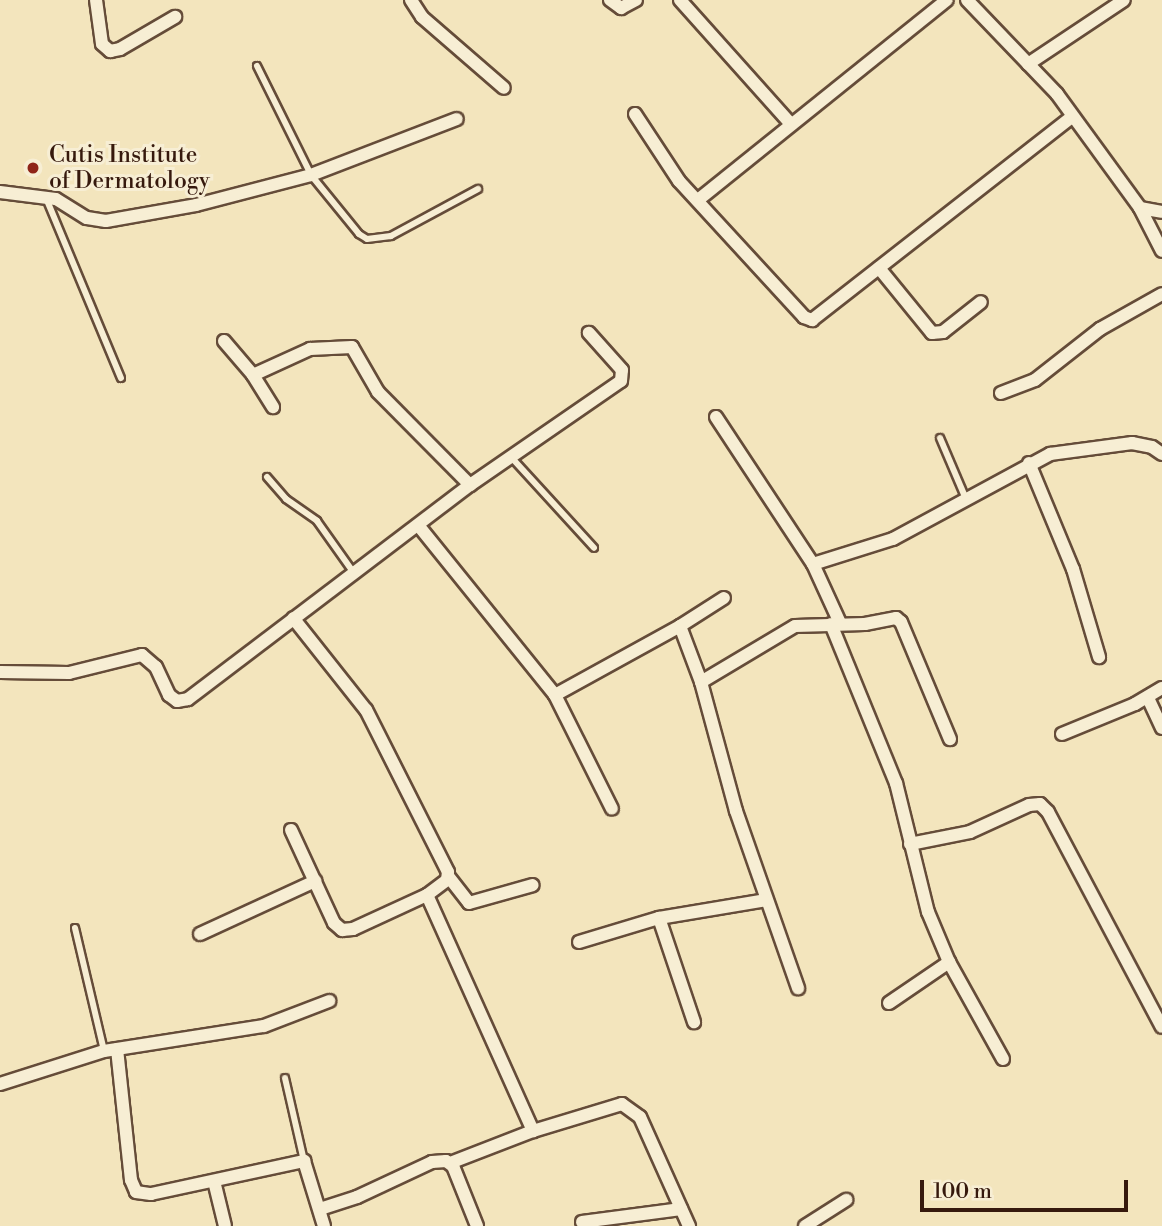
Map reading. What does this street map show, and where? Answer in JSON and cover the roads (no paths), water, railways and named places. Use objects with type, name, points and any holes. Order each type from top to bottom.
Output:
[{"type":"street","points":[[96,0],[102,44],[110,51],[120,49],[175,18]]},
{"type":"street","points":[[411,0],[422,17],[504,88]]},
{"type":"street","points":[[610,0],[621,8],[636,0]]},
{"type":"street","points":[[680,0],[791,124]]},
{"type":"street","points":[[698,200],[947,0]]},
{"type":"street","points":[[967,0],[1058,94],[1140,208],[1162,251]]},
{"type":"street","points":[[1028,64],[1124,0]]},
{"type":"street","points":[[635,114],[670,168],[808,320],[816,318],[1072,117]]},
{"type":"street","points":[[0,192],[56,199],[87,218],[106,221],[196,205],[311,175],[457,119]]},
{"type":"street","points":[[1140,208],[1162,212]]},
{"type":"street","points":[[879,268],[932,333],[943,332],[981,302]]},
{"type":"street","points":[[1001,393],[1035,380],[1100,329],[1162,294]]},
{"type":"street","points":[[0,672],[69,673],[142,655],[156,667],[169,695],[182,701],[188,699],[470,485],[621,381],[622,370],[589,333]]},
{"type":"street","points":[[224,341],[253,375],[274,407]]},
{"type":"street","points":[[253,375],[310,349],[352,347],[378,391],[470,485]]},
{"type":"street","points":[[716,416],[813,564],[888,760],[920,890],[949,962],[1003,1059]]},
{"type":"street","points":[[813,564],[893,539],[1029,463],[1064,451],[1132,443],[1152,447],[1162,454]]},
{"type":"street","points":[[1029,463],[1073,569],[1099,657]]},
{"type":"street","points":[[418,525],[555,695],[612,809]]},
{"type":"street","points":[[555,695],[680,626],[724,598]]},
{"type":"street","points":[[293,618],[366,710],[448,876],[469,903],[533,885]]},
{"type":"street","points":[[701,682],[785,630],[803,625],[899,619],[950,739]]},
{"type":"street","points":[[680,626],[701,682],[736,811],[798,988]]},
{"type":"street","points":[[1062,734],[1148,698],[1162,688]]},
{"type":"street","points":[[1148,698],[1162,728]]},
{"type":"street","points":[[910,844],[970,832],[1029,805],[1044,807],[1162,1027]]},
{"type":"street","points":[[290,830],[334,923],[346,930],[427,894],[445,883],[448,876]]},
{"type":"street","points":[[200,934],[315,881]]},
{"type":"street","points":[[427,894],[533,1131]]},
{"type":"street","points":[[579,942],[659,918],[766,900]]},
{"type":"street","points":[[659,918],[694,1022]]},
{"type":"street","points":[[888,1003],[949,962]]},
{"type":"street","points":[[0,1084],[111,1050],[264,1026],[329,1002]]},
{"type":"street","points":[[111,1050],[133,1188],[143,1195],[151,1194],[304,1161],[324,1226]]},
{"type":"street","points":[[320,1209],[358,1197],[432,1163],[450,1163],[533,1131],[616,1105],[629,1107],[640,1116],[689,1226]]},
{"type":"street","points":[[450,1163],[477,1226]]},
{"type":"street","points":[[214,1181],[225,1226]]},
{"type":"street","points":[[805,1226],[846,1200]]},
{"type":"street","points":[[582,1222],[681,1209]]},
{"type":"lane","points":[[257,66],[311,175],[359,234],[376,240],[391,236],[478,189]]},
{"type":"lane","points":[[45,197],[121,378]]},
{"type":"lane","points":[[940,438],[966,499]]},
{"type":"lane","points":[[511,457],[594,548]]},
{"type":"lane","points":[[267,477],[286,499],[317,521],[354,573]]},
{"type":"lane","points":[[75,928],[111,1050]]},
{"type":"lane","points":[[285,1078],[304,1161]]},
{"type":"place","name":"Cutis Institute of Dermatology","points":[[33,168]]}]
